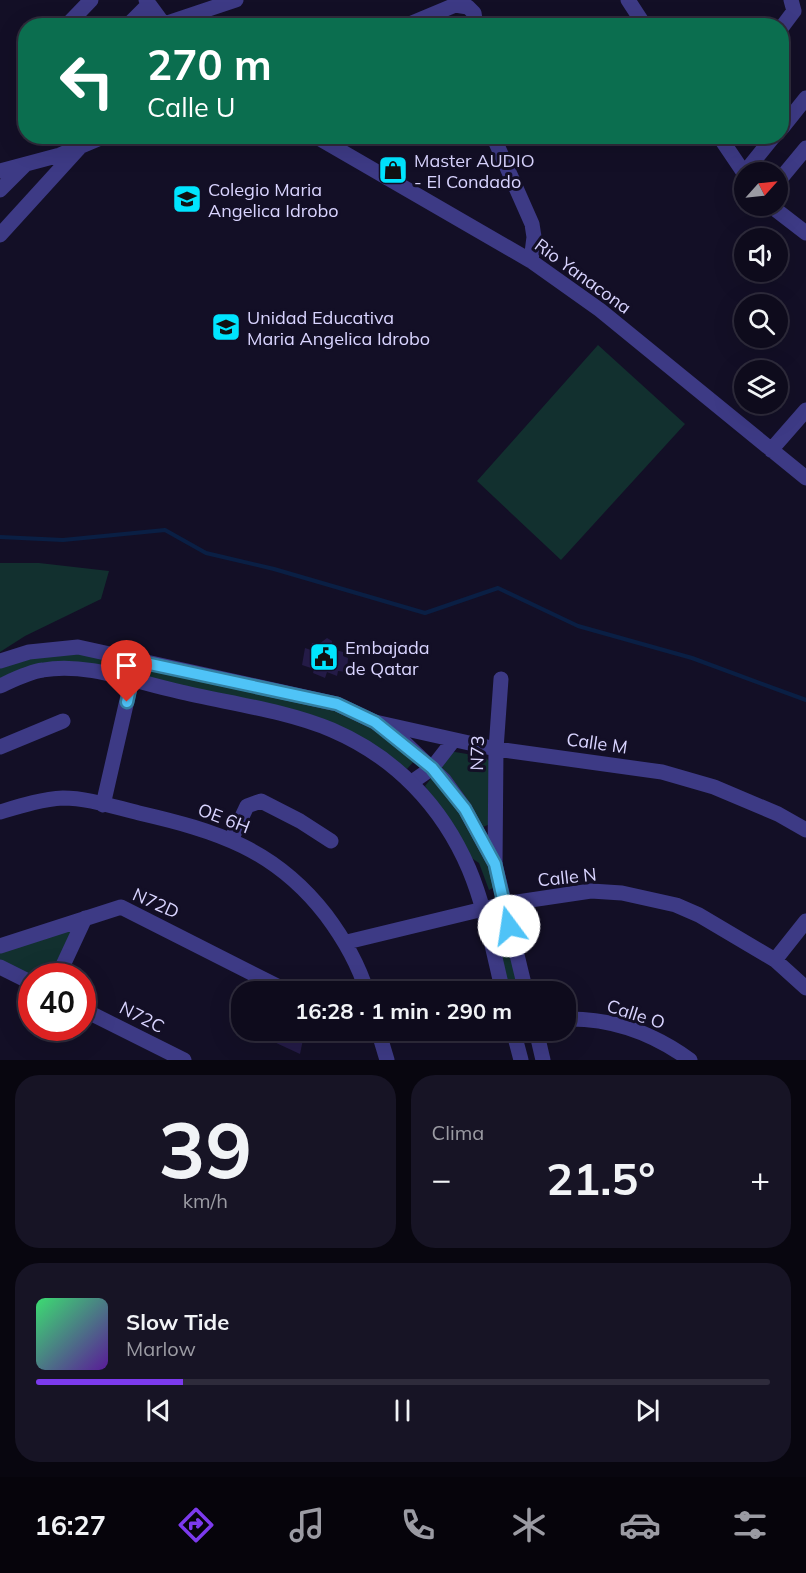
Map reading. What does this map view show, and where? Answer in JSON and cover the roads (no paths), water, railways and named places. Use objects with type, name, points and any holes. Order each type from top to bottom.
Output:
[{"type":"street","points":[[74,18],[91,0]]},
{"type":"street","points":[[184,18],[236,0]]},
{"type":"street","points":[[628,0],[640,18]]},
{"type":"street","points":[[789,18],[794,11],[791,0]]},
{"type":"street","points":[[134,18],[148,2],[159,18]]},
{"type":"street","points":[[424,18],[455,5],[468,7],[475,18]]},
{"type":"street","points":[[789,119],[806,98]]},
{"type":"street","points":[[0,171],[86,144]]},
{"type":"street","name":"Rio Yanacona","points":[[329,144],[531,261],[600,310],[806,478]]},
{"type":"street","points":[[497,144],[532,224],[534,237],[531,261]]},
{"type":"street","points":[[724,144],[737,162]]},
{"type":"street","points":[[753,162],[768,144]]},
{"type":"street","points":[[0,235],[81,146]]},
{"type":"street","points":[[788,170],[806,148]]},
{"type":"street","points":[[0,190],[26,164]]},
{"type":"street","points":[[784,216],[806,232]]},
{"type":"street","points":[[771,450],[806,410]]},
{"type":"street","points":[[0,661],[29,652],[78,647],[337,704],[375,722],[432,768],[465,809],[495,864],[523,981]]},
{"type":"street","points":[[103,805],[136,661]]},
{"type":"street","points":[[0,686],[42,670],[90,671],[331,729],[362,746],[412,782],[435,809],[456,840],[470,871],[500,981]]},
{"type":"street","name":"N73","points":[[495,864],[496,749],[501,679]]},
{"type":"street","points":[[0,747],[63,721]]},
{"type":"street","name":"Calle M","points":[[375,722],[496,749],[662,772],[714,787],[778,814],[806,830]]},
{"type":"street","points":[[412,782],[432,768],[453,741]]},
{"type":"street","name":"OE 6H","points":[[0,812],[61,798],[84,800],[178,822],[231,840],[276,864],[309,893],[347,942],[363,981]]},
{"type":"street","points":[[231,840],[247,806],[261,801],[300,820],[331,841]]},
{"type":"street","name":"Calle N","points":[[347,942],[481,908],[591,891],[646,897],[676,905],[699,915],[776,960],[806,988]]},
{"type":"street","name":"N72D","points":[[0,946],[111,909],[128,910],[267,981]]},
{"type":"street","points":[[64,963],[84,918]]},
{"type":"street","points":[[776,960],[806,921]]},
{"type":"street","points":[[0,967],[18,976]]},
{"type":"street","name":"N72C","points":[[96,1017],[184,1060]]},
{"type":"street","name":"Calle O","points":[[576,1020],[589,1019],[624,1027],[656,1038],[690,1060]]},
{"type":"street","points":[[380,1041],[387,1060]]},
{"type":"street","points":[[516,1041],[521,1060]]},
{"type":"street","points":[[539,1041],[543,1060]]},
{"type":"waterway","points":[[0,537],[63,540],[165,530],[206,553],[274,569],[425,613],[498,588],[578,626],[692,658],[806,700]]},
{"type":"place","name":"Master AUDIO - El Condado","points":[[393,170]]},
{"type":"place","name":"Colegio Maria Angelica Idrobo","points":[[187,199]]},
{"type":"place","name":"Unidad Educativa Maria Angelica Idrobo","points":[[226,327]]},
{"type":"place","name":"Embajada de Qatar","points":[[324,657]]}]
